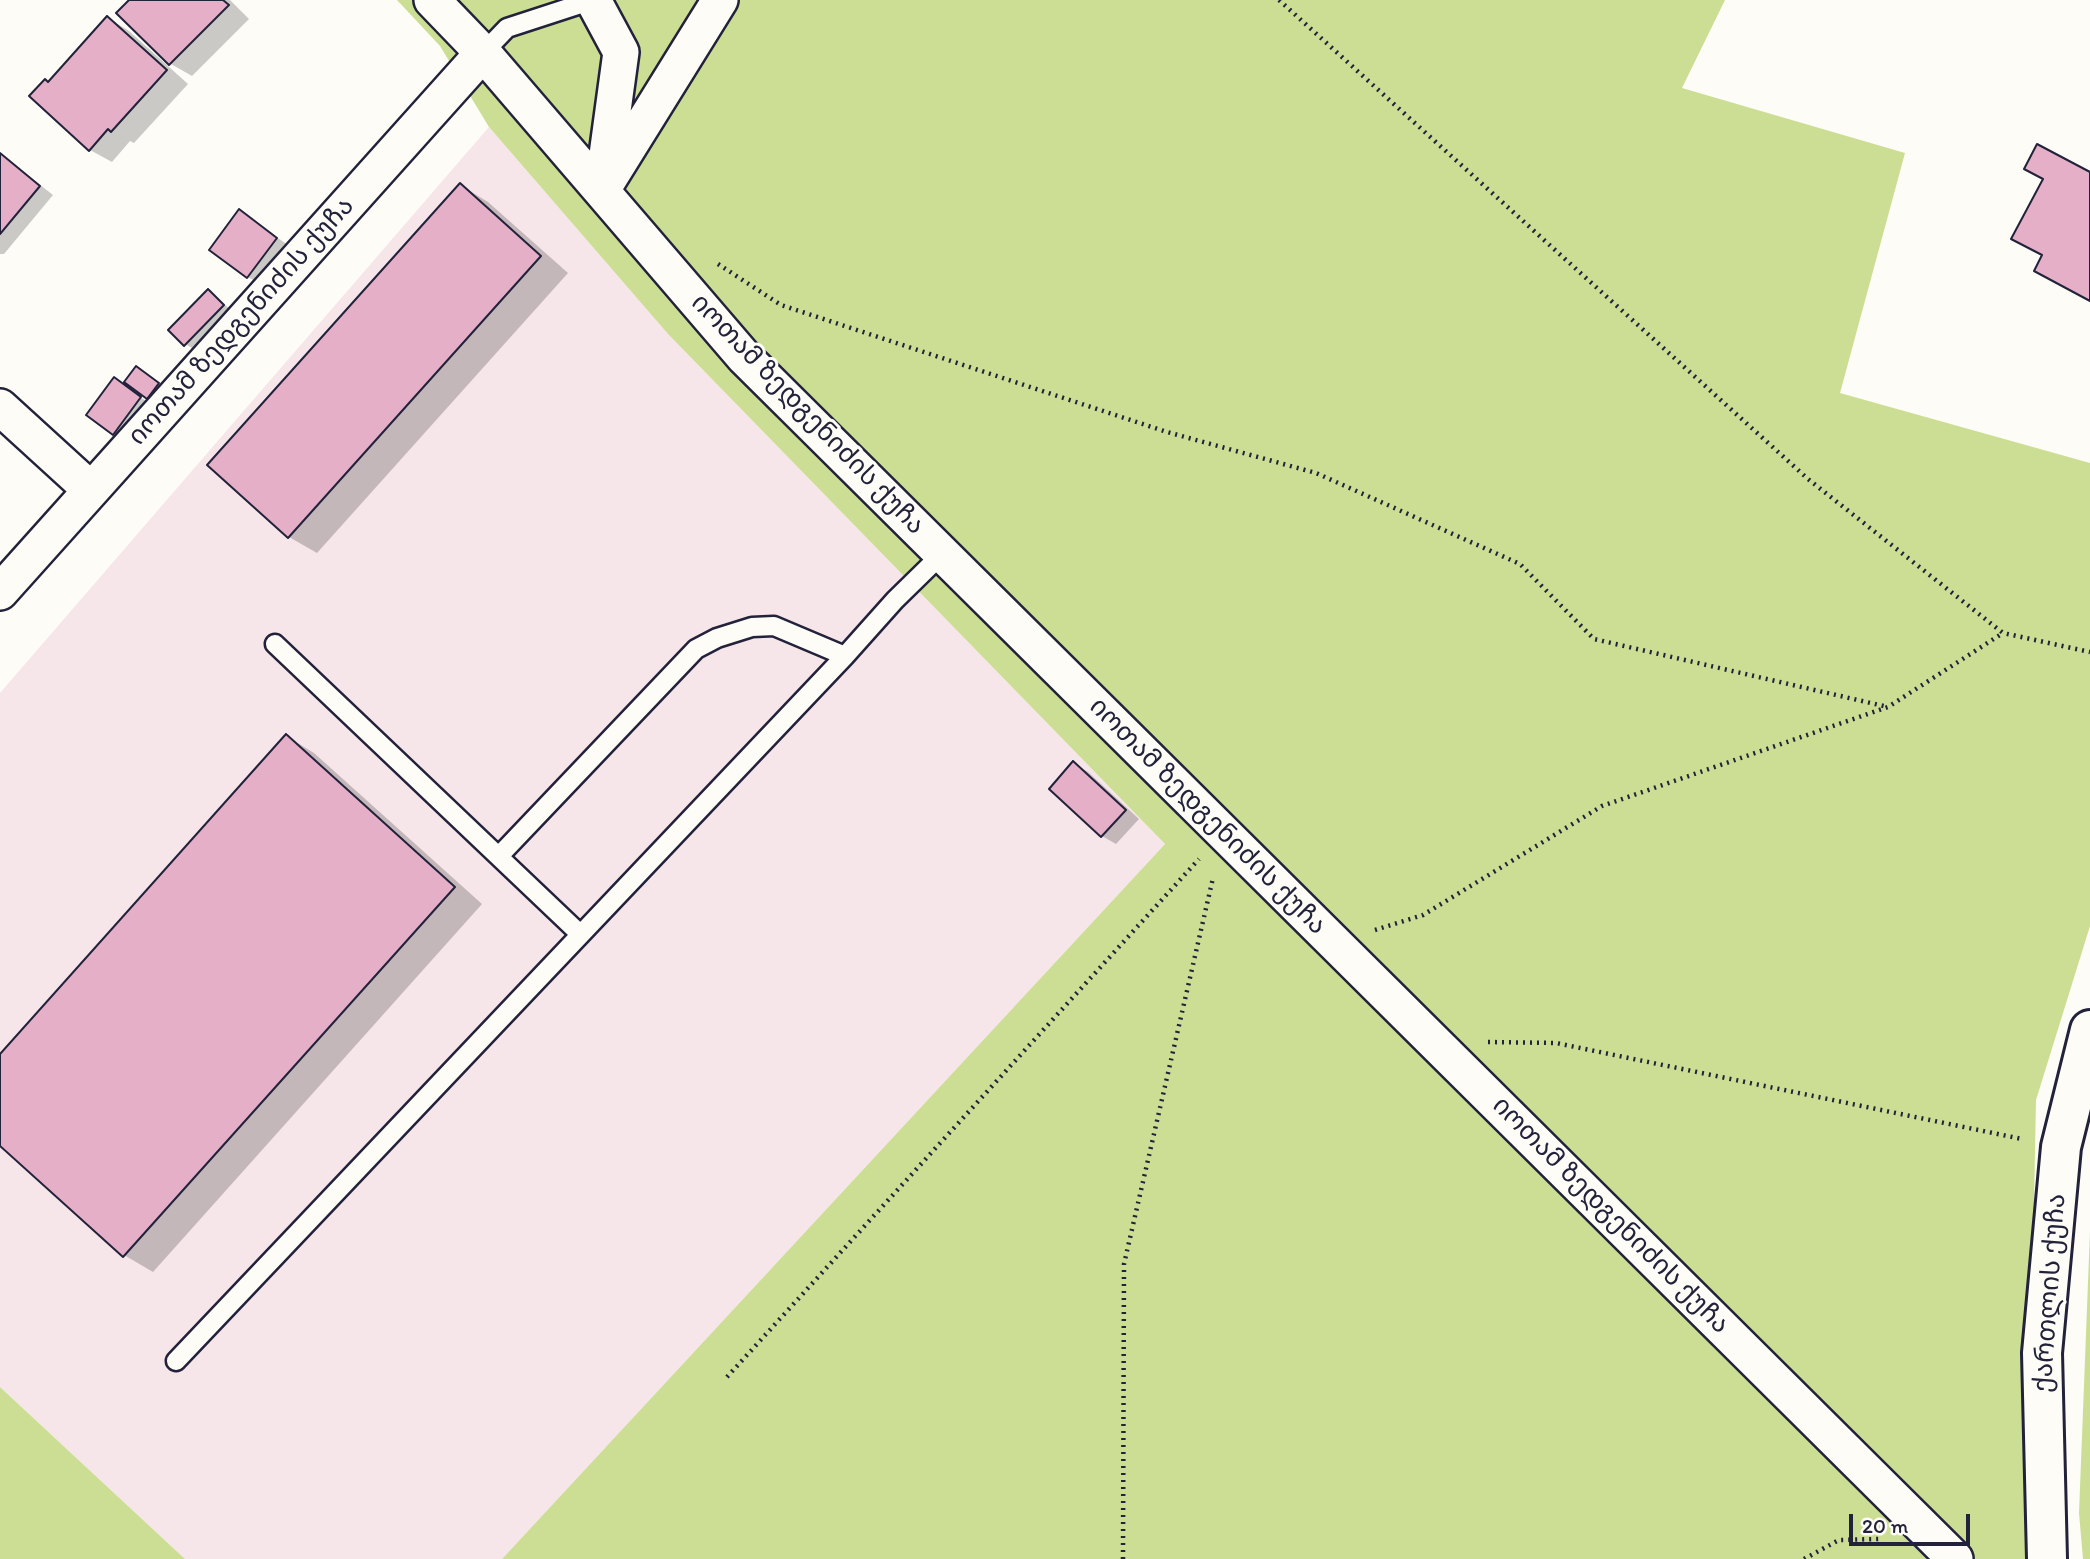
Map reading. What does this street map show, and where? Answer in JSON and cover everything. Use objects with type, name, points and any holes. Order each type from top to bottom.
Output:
[{"type":"street","name":"იოთამ ზედგენიძის ქუჩა","points":[[432,0],[483,53],[744,358],[1946,1548]]},
{"type":"street","points":[[593,0],[621,52],[602,190]]},
{"type":"street","points":[[602,190],[720,0]]},
{"type":"street","name":"იოთამ ზედგენიძის ქუჩა","points":[[0,592],[483,53]]},
{"type":"street","points":[[0,407],[91,490]]},
{"type":"street","name":"ქართლის ქუჩა","points":[[2047,1559],[2042,1353],[2061,1147],[2090,1030]]},
{"type":"lane","points":[[483,53],[507,28],[593,0]]},
{"type":"lane","points":[[176,1361],[845,656],[895,600],[942,554]]},
{"type":"lane","points":[[499,856],[696,649],[717,638],[751,627],[774,626],[845,656]]},
{"type":"lane","points":[[275,643],[580,934]]},
{"type":"path","points":[[1279,0],[1808,479],[2003,633],[2090,652]]},
{"type":"path","points":[[714,262],[781,305],[1167,432],[1315,473],[1520,564],[1594,639],[1888,707]]},
{"type":"path","points":[[1334,942],[1423,915],[1602,806],[1888,707],[2003,633]]},
{"type":"path","points":[[727,1377],[1223,832]]},
{"type":"path","points":[[1124,1559],[1124,1264],[1223,832]]},
{"type":"path","points":[[1434,1041],[1556,1043],[2061,1147]]},
{"type":"path","points":[[1804,1559],[1839,1540],[1946,1548]]},
{"type":"shaded area","points":[[489,127],[668,334],[1165,844],[502,1559],[185,1559],[0,1387],[0,693]]},
{"type":"green space","points":[[397,0],[1725,0],[1682,88],[1905,153],[1840,393],[2090,463],[2090,926],[2036,1100],[2027,1559],[502,1559],[1165,844],[668,334],[489,127],[440,46]]},
{"type":"green space","points":[[2090,1231],[2090,1559],[2083,1559],[2079,1513]]},
{"type":"green space","points":[[0,1387],[185,1559],[0,1559]]},
{"type":"building","points":[[129,0],[223,0],[229,5],[169,65],[116,13]]},
{"type":"building","points":[[107,16],[167,70],[111,132],[108,129],[89,151],[29,96],[45,79],[48,82]]},
{"type":"building","points":[[2037,144],[2090,172],[2090,301],[2034,271],[2042,255],[2011,239],[2043,179],[2024,169]]},
{"type":"building","points":[[0,153],[40,186],[0,234]]},
{"type":"building","points":[[460,183],[541,256],[288,538],[207,465]]},
{"type":"building","points":[[239,209],[277,238],[247,278],[209,250]]},
{"type":"building","points":[[208,289],[224,305],[184,346],[168,330]]},
{"type":"building","points":[[136,366],[159,383],[147,399],[124,382]]},
{"type":"building","points":[[114,377],[141,397],[113,435],[86,415]]},
{"type":"building","points":[[286,734],[455,887],[123,1257],[0,1146],[0,1054]]},
{"type":"building","points":[[1073,761],[1126,810],[1101,837],[1049,789]]}]
